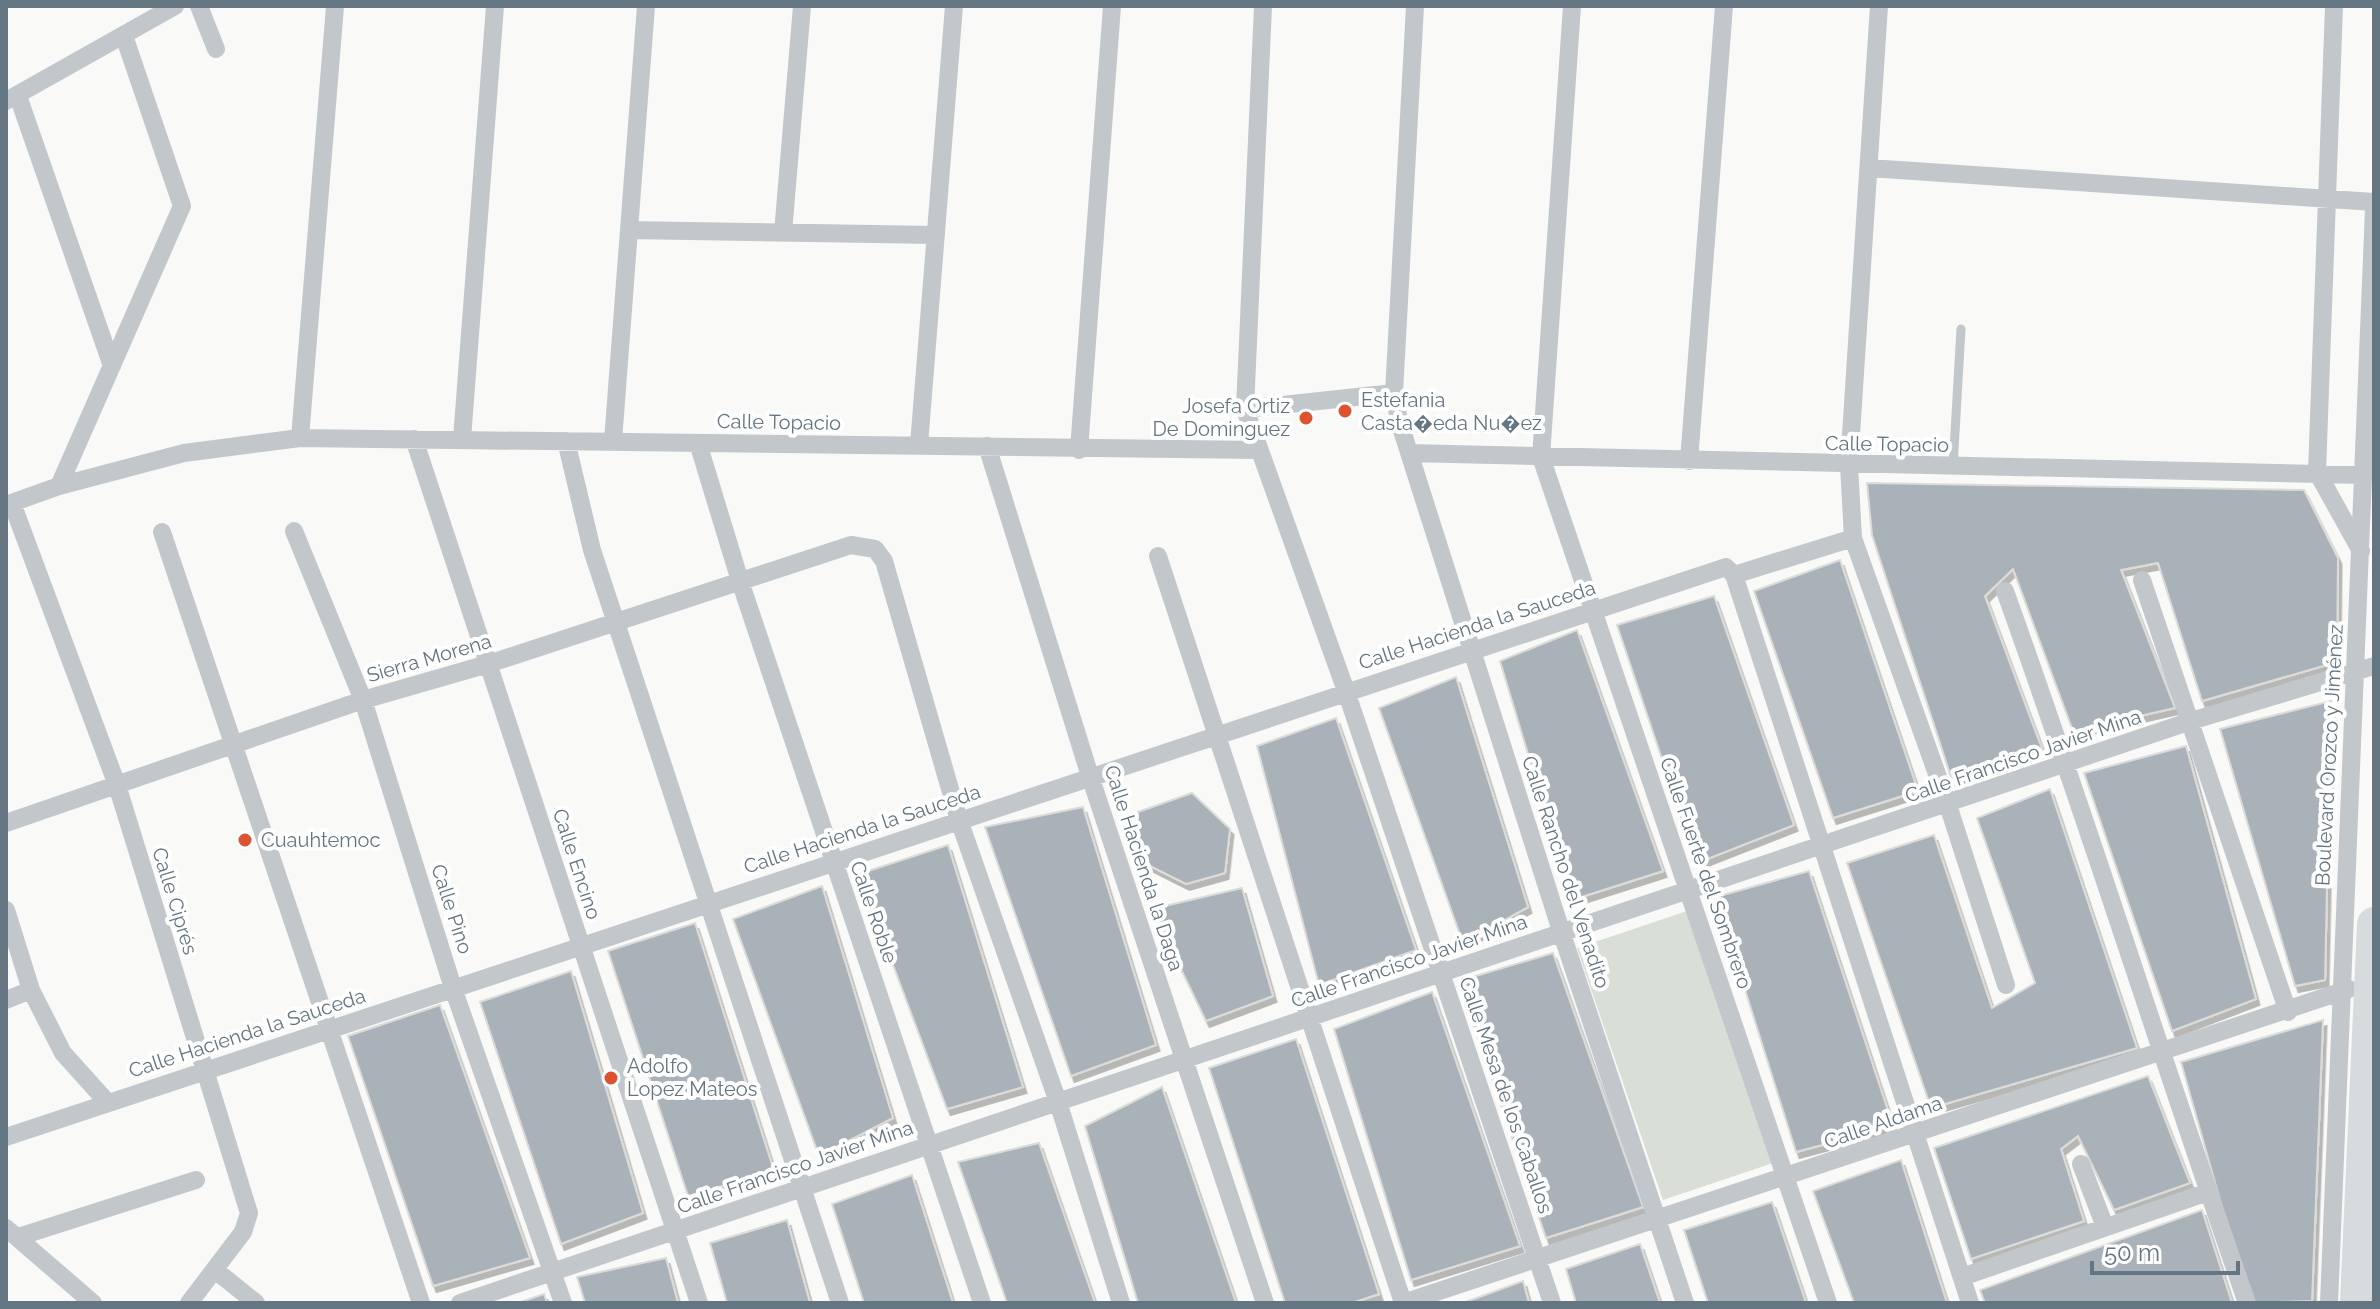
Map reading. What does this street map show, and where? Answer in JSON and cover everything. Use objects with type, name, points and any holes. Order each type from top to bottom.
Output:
[{"type":"highway","points":[[2351,1301],[2374,924]]},
{"type":"street","points":[[112,366],[12,98],[175,6]]},
{"type":"street","points":[[199,6],[216,49]]},
{"type":"street","points":[[300,438],[335,6]]},
{"type":"street","points":[[462,439],[495,6]]},
{"type":"street","points":[[613,441],[646,6]]},
{"type":"street","points":[[783,233],[802,6]]},
{"type":"street","points":[[919,445],[954,6]]},
{"type":"street","points":[[1079,450],[1112,6]]},
{"type":"street","name":"Calle Mesa de los Caballos","points":[[1263,6],[1245,409],[1257,450],[1346,691],[1552,1303]]},
{"type":"street","name":"Calle Rancho del Venadito","points":[[1415,6],[1394,393],[1409,453],[1562,934],[1685,1303]]},
{"type":"street","points":[[1541,457],[1572,6]]},
{"type":"street","points":[[1689,461],[1724,6]]},
{"type":"street","points":[[1879,6],[1849,465],[1853,538],[1948,805],[2006,985]]},
{"type":"street","points":[[2334,6],[2317,472],[2361,552]]},
{"type":"street","points":[[59,486],[182,206],[124,36]]},
{"type":"street","points":[[1869,168],[2374,202]]},
{"type":"street","name":"Boulevard Orozco y Jiménez","points":[[2351,1301],[2340,994],[2374,209]]},
{"type":"street","points":[[629,230],[936,235]]},
{"type":"street","points":[[1245,409],[1394,393]]},
{"type":"street","name":"Calle Topacio","points":[[9,504],[59,486],[184,453],[300,438],[1257,450]]},
{"type":"street","name":"Calle Encino","points":[[414,439],[699,1303]]},
{"type":"street","points":[[566,441],[592,550],[840,1303]]},
{"type":"street","name":"Calle Roble","points":[[698,443],[740,581],[982,1303]]},
{"type":"street","name":"Calle Hacienda la Daga","points":[[987,446],[1090,776],[1265,1303]]},
{"type":"street","name":"Calle Topacio","points":[[1409,453],[2363,475]]},
{"type":"street","name":"Calle Fuerte del Sombrero","points":[[1541,457],[1828,1303]]},
{"type":"street","name":"Calle Ciprés","points":[[9,504],[117,785],[249,1213],[243,1232],[189,1303]]},
{"type":"street","name":"Calle Pino","points":[[294,531],[363,700],[453,988],[563,1303]]},
{"type":"street","points":[[162,532],[237,746],[328,1030],[421,1303]]},
{"type":"street","name":"Calle Hacienda la Sauceda","points":[[6,1136],[1719,567],[1732,573],[1853,538]]},
{"type":"street","name":"Sierra Morena","points":[[6,823],[237,746],[363,700],[488,664],[851,545],[875,549],[884,561],[959,820]]},
{"type":"street","points":[[1158,556],[1403,1303]]},
{"type":"street","points":[[1732,573],[1970,1303]]},
{"type":"street","points":[[2142,580],[2288,1012]]},
{"type":"street","points":[[2005,591],[2067,763],[2161,1054],[2247,1303]]},
{"type":"street","name":"Calle Francisco Javier Mina","points":[[460,1303],[1441,972],[1821,848],[2191,721],[2374,666]]},
{"type":"street","points":[[959,820],[1058,1102],[1121,1303]]},
{"type":"street","points":[[6,910],[31,990],[63,1053],[108,1103]]},
{"type":"street","name":"Calle Aldama","points":[[1403,1303],[1537,1256],[1658,1220],[2288,1012],[2340,994],[2373,978]]},
{"type":"street","points":[[6,1000],[31,990]]},
{"type":"street","points":[[2081,1164],[2105,1227]]},
{"type":"street","points":[[12,1232],[196,1180]]},
{"type":"street","points":[[1962,1277],[2208,1192]]},
{"type":"street","points":[[12,1232],[93,1303]]},
{"type":"street","points":[[215,1270],[256,1303]]},
{"type":"lane","points":[[1953,467],[1961,329]]},
{"type":"shaded area","points":[[1690,910],[1776,1162],[1663,1200],[1577,948]]},
{"type":"building","points":[[1867,483],[2304,490],[2338,558],[2337,662],[2202,701],[2158,563],[2121,570],[2175,708],[2073,731],[2013,569],[1985,596],[2042,749],[1952,780],[1872,535]]},
{"type":"building","points":[[1840,560],[1918,791],[1833,818],[1754,591]]},
{"type":"building","points":[[1714,596],[1794,825],[1697,863],[1617,625]]},
{"type":"building","points":[[1577,630],[1663,871],[1572,900],[1500,661]]},
{"type":"building","points":[[1456,677],[1528,907],[1463,943],[1379,708]]},
{"type":"building","points":[[2331,701],[2325,980],[2295,986],[2220,729]]},
{"type":"building","points":[[1336,718],[1416,950],[1319,985],[1257,746]]},
{"type":"building","points":[[2186,746],[2256,999],[2172,1031],[2084,773]]},
{"type":"building","points":[[2050,789],[2137,1048],[1931,1108],[1847,863],[1934,835],[1992,1008],[2035,983],[1977,818]]},
{"type":"building","points":[[1192,793],[1230,829],[1225,873],[1186,884],[1138,860],[1138,812]]},
{"type":"building","points":[[1083,807],[1156,1045],[1071,1076],[985,827]]},
{"type":"building","points":[[948,845],[1023,1087],[947,1109],[859,874]]},
{"type":"building","points":[[1809,871],[1893,1126],[1796,1152],[1716,897]]},
{"type":"building","points":[[822,886],[893,1118],[819,1156],[733,919]]},
{"type":"building","points":[[1242,888],[1273,996],[1206,1021],[1152,909]]},
{"type":"building","points":[[695,923],[774,1171],[688,1196],[608,951]]},
{"type":"building","points":[[1553,953],[1643,1207],[1546,1238],[1459,981]]},
{"type":"building","points":[[571,971],[643,1213],[561,1244],[480,1002]]},
{"type":"building","points":[[1432,992],[1520,1246],[1411,1280],[1334,1029]]},
{"type":"building","points":[[440,1005],[530,1258],[433,1286],[348,1036]]},
{"type":"building","points":[[2323,1020],[2312,1301],[2249,1303],[2181,1062]]},
{"type":"building","points":[[1296,1039],[1379,1294],[1352,1303],[1285,1303],[1209,1068]]},
{"type":"building","points":[[2148,1076],[2190,1183],[2114,1210],[2078,1136],[2061,1149],[2084,1221],[1971,1259],[1934,1148]]},
{"type":"building","points":[[1162,1087],[1236,1303],[1138,1303],[1085,1126]]},
{"type":"building","points":[[1039,1143],[1095,1303],[1007,1303],[958,1162]]},
{"type":"building","points":[[1901,1160],[1947,1303],[1854,1303],[1813,1191]]},
{"type":"building","points":[[912,1175],[953,1303],[864,1303],[832,1204]]},
{"type":"building","points":[[1772,1202],[1806,1303],[1708,1303],[1684,1230]]},
{"type":"building","points":[[2202,1210],[2232,1303],[1985,1303],[1980,1290]]},
{"type":"building","points":[[787,1220],[810,1303],[727,1303],[710,1243]]},
{"type":"building","points":[[1640,1244],[1660,1303],[1576,1303],[1566,1269]]},
{"type":"building","points":[[666,1258],[678,1303],[585,1303],[577,1277]]},
{"type":"building","points":[[1523,1281],[1529,1303],[1463,1303]]},
{"type":"building","points":[[544,1294],[547,1303],[518,1303]]},
{"type":"place","name":"Estefania Casta�eda Nu�ez","points":[[1345,411]]},
{"type":"place","name":"Josefa Ortiz De Dominguez","points":[[1306,418]]},
{"type":"place","name":"Cuauhtemoc","points":[[245,840]]},
{"type":"place","name":"Adolfo Lopez Mateos","points":[[611,1078]]}]
